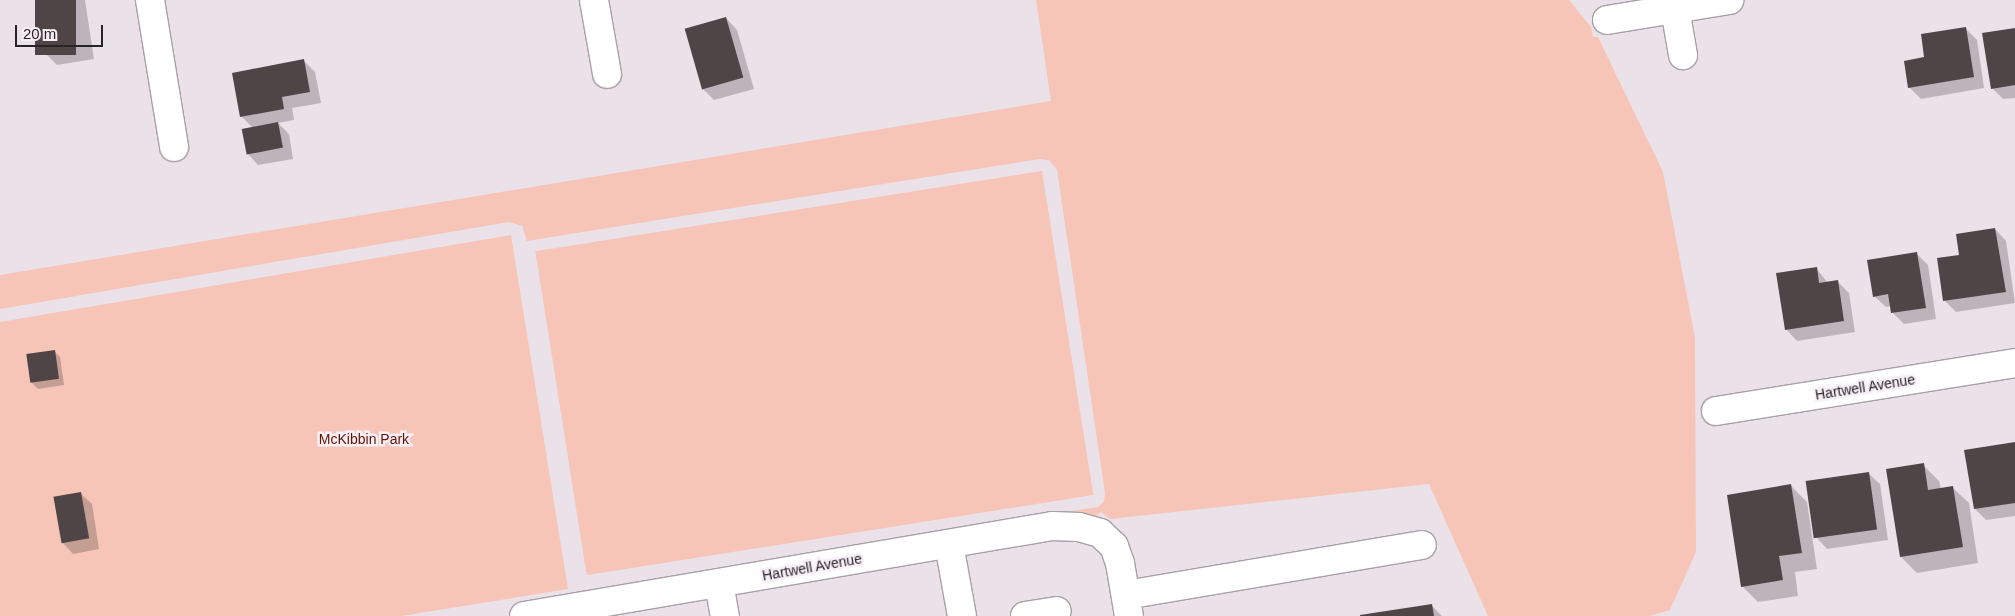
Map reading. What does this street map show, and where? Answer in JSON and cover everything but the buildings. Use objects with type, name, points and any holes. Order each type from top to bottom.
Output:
[{"type":"street","points":[[150,0],[174,147]]},
{"type":"street","points":[[594,0],[607,74]]},
{"type":"street","points":[[1607,20],[1729,0]]},
{"type":"street","points":[[1675,9],[1683,56]]},
{"type":"street","name":"Hartwell Avenue","points":[[1716,411],[2015,363]]},
{"type":"street","name":"Hartwell Avenue","points":[[524,616],[1052,526],[1079,527],[1100,532],[1114,546],[1120,563],[1128,605]]},
{"type":"street","points":[[949,544],[962,616]]},
{"type":"street","points":[[1128,605],[1422,545]]},
{"type":"street","points":[[719,583],[725,616]]},
{"type":"street","points":[[1025,616],[1057,611]]},
{"type":"green space","points":[[1036,0],[1569,0],[1591,27],[1593,37],[1598,37],[1663,172],[1695,337],[1696,552],[1670,610],[1650,616],[1488,616],[1429,484],[1110,519],[1101,512],[1096,516],[1072,511],[1098,507],[1104,501],[1105,493],[1057,170],[1049,160],[1040,159],[527,241],[522,226],[509,222],[0,309],[0,275],[1051,101]]},
{"type":"green space","points":[[1042,171],[1093,495],[587,575],[535,251]]},
{"type":"green space","name":"McKibbin Park","points":[[511,235],[568,589],[402,616],[0,616],[0,322]]}]
